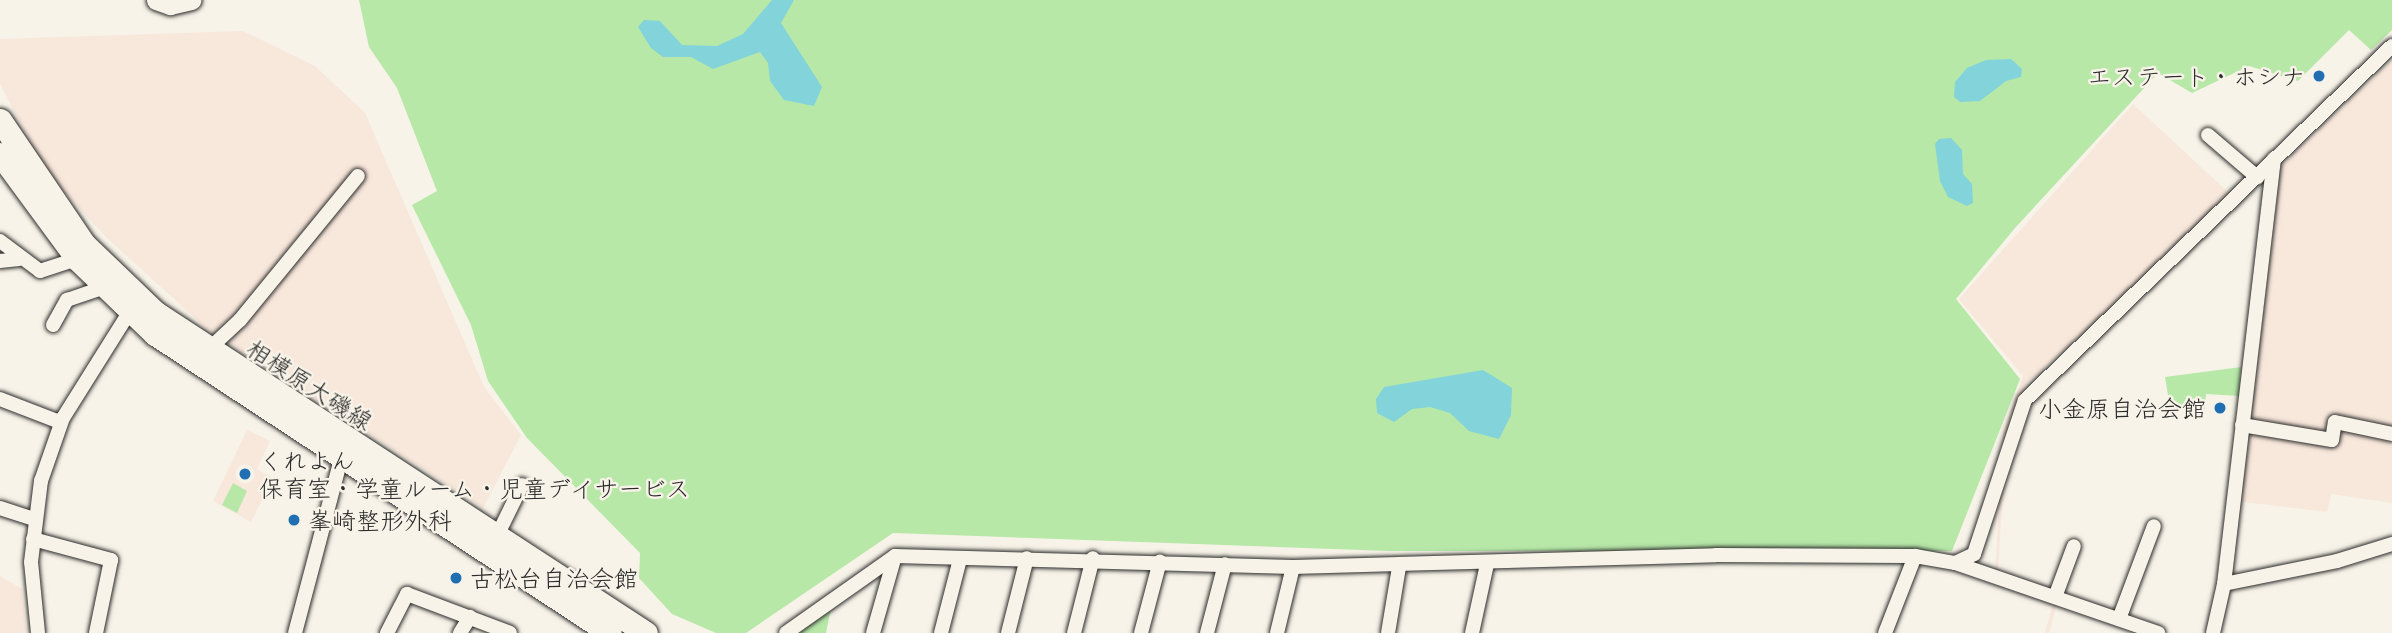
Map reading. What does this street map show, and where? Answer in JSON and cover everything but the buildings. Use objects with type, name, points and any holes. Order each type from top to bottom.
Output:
[{"type":"main road","name":"相模原大磯線","points":[[0,120],[62,216],[134,305],[198,365],[610,633]]},
{"type":"main road","name":"相模原大磯線","points":[[0,154],[77,259],[104,287],[208,350],[646,633]]},
{"type":"street","points":[[156,0],[170,5],[191,0]]},
{"type":"street","points":[[1955,563],[1974,554],[2025,400],[2392,46]]},
{"type":"street","points":[[2208,135],[2257,177]]},
{"type":"street","points":[[2213,633],[2224,584],[2274,159]]},
{"type":"street","points":[[208,350],[240,320],[358,176]]},
{"type":"street","points":[[0,241],[19,259],[47,272],[77,259]]},
{"type":"street","points":[[0,261],[19,259]]},
{"type":"street","points":[[53,325],[67,300],[104,287]]},
{"type":"street","points":[[38,633],[34,519],[60,422],[134,305]]},
{"type":"street","points":[[0,399],[60,422]]},
{"type":"street","points":[[2242,425],[2332,440],[2335,422],[2392,434]]},
{"type":"street","points":[[295,633],[341,459]]},
{"type":"street","points":[[496,538],[522,485]]},
{"type":"street","points":[[0,508],[34,519]]},
{"type":"street","points":[[2119,620],[2141,542],[2154,526]]},
{"type":"street","points":[[33,539],[111,559],[96,633]]},
{"type":"street","points":[[2224,584],[2337,561],[2392,544]]},
{"type":"street","points":[[2056,597],[2074,546]]},
{"type":"street","points":[[786,633],[895,556],[960,559],[1093,558],[1293,567],[1487,564],[1716,555],[1915,556],[1955,563],[2158,633]]},
{"type":"street","points":[[873,633],[895,556]]},
{"type":"street","points":[[1885,633],[1915,556]]},
{"type":"street","points":[[1008,633],[1027,558]]},
{"type":"street","points":[[1074,633],[1093,558]]},
{"type":"street","points":[[941,633],[960,559]]},
{"type":"street","points":[[1142,633],[1160,561]]},
{"type":"street","points":[[1207,633],[1225,564]]},
{"type":"street","points":[[1472,633],[1487,564]]},
{"type":"street","points":[[1388,633],[1399,566]]},
{"type":"street","points":[[1277,633],[1293,567]]},
{"type":"street","points":[[387,633],[407,594],[510,633]]},
{"type":"street","points":[[460,633],[470,617]]},
{"type":"shaded area","points":[[243,31],[315,66],[365,113],[484,387],[521,435],[483,508],[208,330],[107,238],[47,174],[0,84],[0,39]]},
{"type":"shaded area","points":[[2392,60],[2392,503],[2331,494],[2327,512],[2236,501],[2279,173],[2232,199],[2025,385],[2006,433],[1998,573],[2061,590],[2049,633],[2045,633],[2056,592],[1995,574],[2003,432],[2023,376],[1959,299],[2133,104],[2231,195],[2273,174]]},
{"type":"shaded area","name":"くれよん 保育室・学童ルーム・児童デイサービス","points":[[247,430],[270,441],[257,469],[273,478],[251,522],[213,501]]},
{"type":"shaded area","points":[[0,576],[22,589],[26,633],[0,633]]},
{"type":"green space","points":[[359,0],[2392,0],[2392,30],[2371,50],[2349,30],[2298,81],[2249,66],[2192,93],[2158,73],[2015,228],[1956,299],[2020,379],[1952,551],[1388,551],[893,533],[746,633],[716,633],[672,614],[639,578],[640,553],[527,438],[488,381],[471,325],[412,205],[437,191],[397,88],[369,47]]},
{"type":"green space","points":[[2241,367],[2239,396],[2206,394],[2205,409],[2170,407],[2165,377]]},
{"type":"green space","points":[[233,483],[247,491],[237,513],[222,505]]},
{"type":"green space","points":[[831,608],[826,633],[797,633]]},
{"type":"water","points":[[772,0],[794,0],[781,23],[822,87],[814,106],[784,100],[770,81],[768,63],[760,52],[713,69],[691,57],[663,57],[651,48],[638,27],[644,20],[660,21],[682,45],[717,46],[743,34]]},
{"type":"water","points":[[2011,59],[2022,69],[2021,77],[2006,81],[1980,101],[1960,102],[1954,97],[1955,82],[1967,68],[1986,60]]},
{"type":"water","points":[[1951,138],[1962,150],[1963,174],[1972,184],[1973,203],[1967,206],[1948,197],[1940,181],[1935,144],[1939,139]]},
{"type":"water","points":[[1483,370],[1512,388],[1511,415],[1499,439],[1469,431],[1450,413],[1430,407],[1412,409],[1394,422],[1377,413],[1376,399],[1384,387]]},
{"type":"place","name":"エステート・ホシナ","points":[[2319,76]]},
{"type":"place","name":"小金原自治会館","points":[[2220,408]]},
{"type":"place","name":"くれよん 保育室・学童ルーム・児童デイサービス","points":[[245,474]]},
{"type":"place","name":"峯崎整形外科","points":[[294,520]]},
{"type":"place","name":"古松台自治会館","points":[[456,578]]}]
